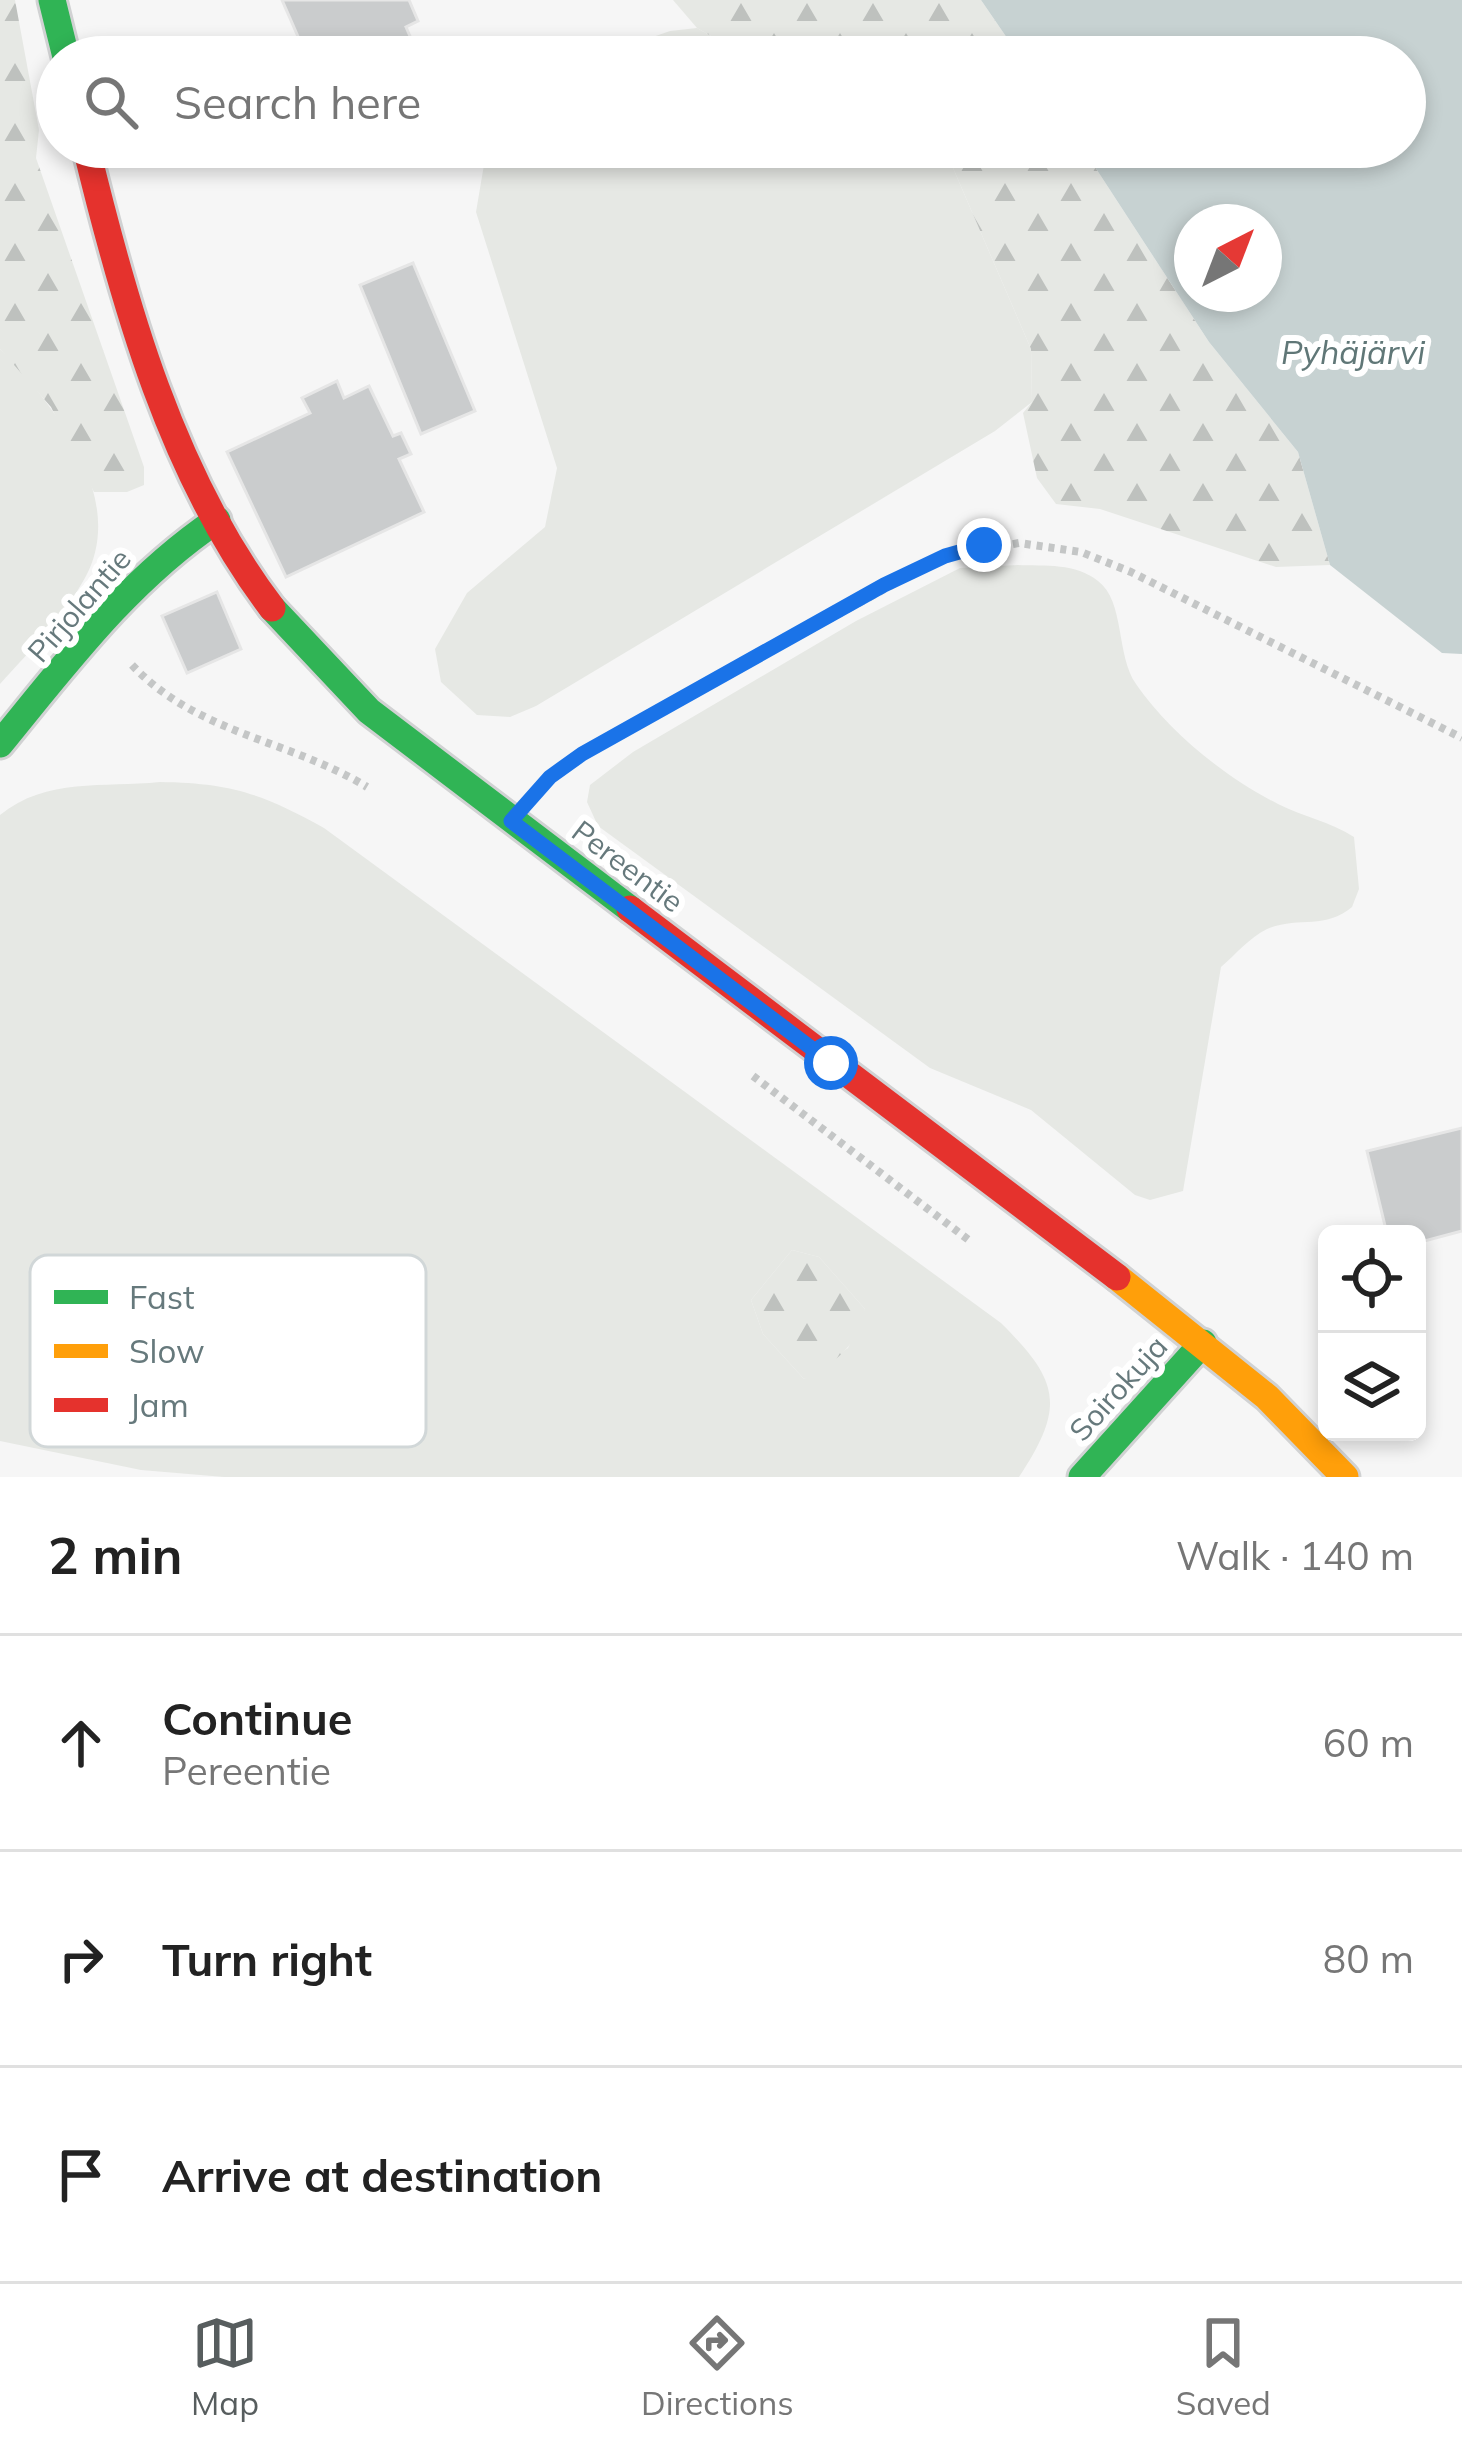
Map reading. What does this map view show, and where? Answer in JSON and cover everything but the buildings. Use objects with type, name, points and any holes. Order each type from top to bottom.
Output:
[{"type":"street","points":[[52,0],[61,36]]},
{"type":"street","name":"Pereentie","points":[[92,168],[145,347],[218,520],[268,603],[309,653],[511,821],[1203,1343],[1267,1397],[1345,1477]]},
{"type":"street","name":"Pirjolantie","points":[[0,744],[111,608],[167,554],[218,520]]},
{"type":"street","name":"Soirokuja","points":[[1082,1477],[1203,1343]]},
{"type":"path","points":[[511,821],[550,777],[582,754],[884,585],[945,556],[984,545],[1019,543],[1081,552],[1221,615],[1462,738]]},
{"type":"path","points":[[111,608],[128,661],[149,683],[212,724],[338,770],[378,794]]},
{"type":"green space","points":[[0,0],[15,0],[36,114],[36,168],[144,467],[144,485],[127,492],[94,492],[51,407],[0,349]]},
{"type":"green space","points":[[673,0],[981,0],[1006,36],[711,36],[697,28]]},
{"type":"green space","points":[[697,28],[711,36],[656,36]]},
{"type":"green space","points":[[483,168],[953,168],[1031,349],[1032,402],[995,431],[536,706],[510,717],[477,715],[441,682],[435,649],[467,593],[545,527],[557,468],[476,212]]},
{"type":"green space","points":[[953,168],[1096,168],[1174,288],[1174,312],[1189,312],[1298,452],[1330,565],[1276,567],[1100,509],[1056,504],[1037,478],[1023,413],[1032,402],[1031,349]]},
{"type":"green space","points":[[0,349],[61,423],[91,483],[98,515],[96,546],[78,590],[0,684]]},
{"type":"green space","points":[[960,568],[1070,568],[1098,581],[1113,602],[1130,672],[1165,719],[1239,781],[1278,804],[1354,837],[1359,889],[1352,907],[1321,921],[1267,929],[1221,967],[1183,1191],[1150,1200],[1135,1195],[1031,1110],[930,1068],[598,826],[587,802],[590,785],[633,752],[856,621]]},
{"type":"green space","points":[[160,782],[227,788],[264,799],[324,828],[1001,1323],[1035,1361],[1049,1394],[1044,1431],[1019,1477],[224,1477],[141,1470],[0,1441],[0,815],[37,795],[76,786]],"holes":[[[792,1250],[819,1257],[865,1309],[848,1348],[804,1379],[763,1334],[751,1300]]]},
{"type":"green space","points":[[792,1250],[819,1257],[865,1309],[858,1332],[844,1351],[804,1379],[763,1334],[751,1300]]},
{"type":"water","name":"Pyhäjärvi","points":[[981,0],[1462,0],[1462,654],[1442,653],[1330,565],[1298,452],[1189,312],[1282,312],[1282,204],[1174,204],[1174,288],[1096,168],[1426,168],[1426,36],[1006,36]]},
{"type":"traffic: fast","points":[[52,0],[61,36]]},
{"type":"traffic: fast","points":[[0,744],[127,596],[217,520]]},
{"type":"traffic: fast","points":[[272,608],[369,711],[630,909]]},
{"type":"traffic: fast","points":[[1082,1477],[1203,1343]]},
{"type":"traffic: slow","points":[[1117,1277],[1267,1397],[1345,1477]]},
{"type":"traffic: jam","points":[[91,168],[135,327],[179,446],[206,503],[272,608]]},
{"type":"traffic: jam","points":[[630,909],[1117,1277]]},
{"type":"route","points":[[831,1063],[511,821],[550,777],[582,754],[884,585],[945,556],[984,545]]}]
